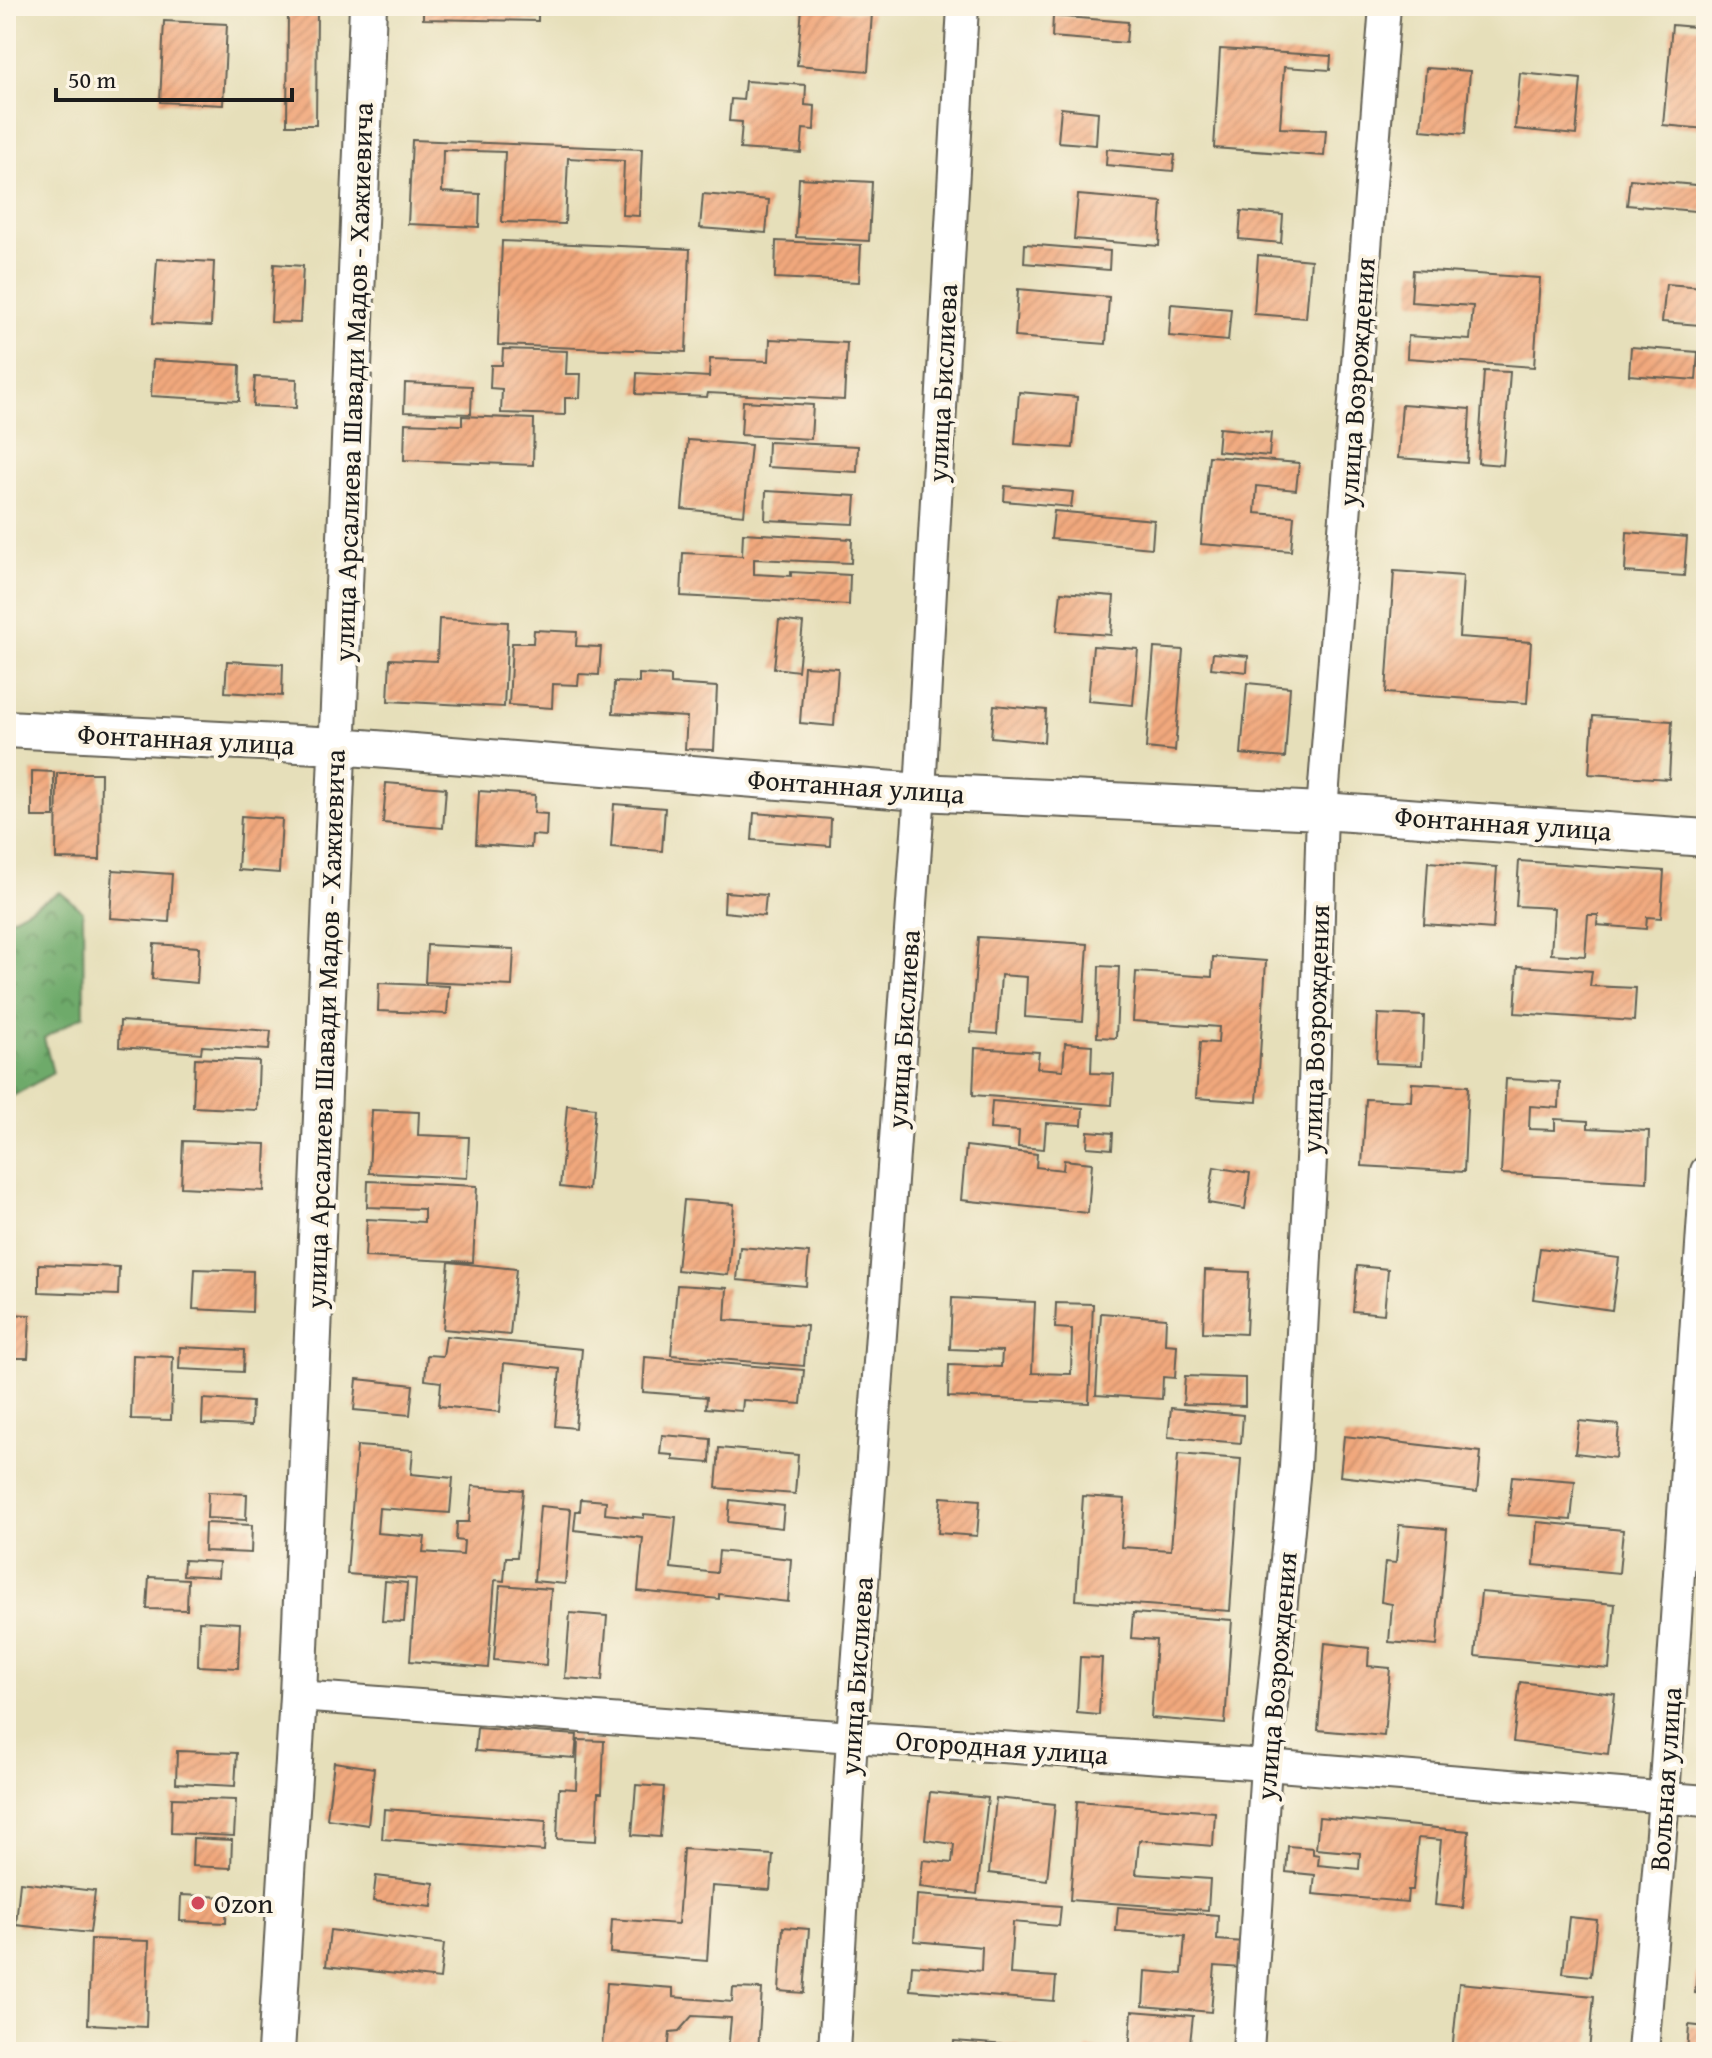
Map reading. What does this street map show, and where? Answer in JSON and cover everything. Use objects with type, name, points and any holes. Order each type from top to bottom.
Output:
[{"type":"street","name":"улица Арсалиева Шавади Мадов - Хажиевича","points":[[276,2052],[298,1696],[368,6]]},
{"type":"street","name":"улица Бислиева","points":[[834,2052],[852,1737],[920,792],[963,6]]},
{"type":"street","name":"улица Возрождения","points":[[1248,2052],[1266,1765],[1295,1467],[1313,1121],[1322,811],[1385,6]]},
{"type":"street","name":"Фонтанная улица","points":[[6,729],[337,746],[920,792],[1322,811],[1706,838]]},
{"type":"street","name":"Вольная улица","points":[[1643,2052],[1664,1797],[1706,1171]]},
{"type":"street","name":"Огородная улица","points":[[298,1696],[1266,1765],[1706,1801]]},
{"type":"green space","points":[[60,892],[83,911],[84,1015],[44,1038],[53,1073],[6,1100],[6,921]]},
{"type":"building","points":[[6,6],[13,6],[13,16],[6,15]]},
{"type":"building","points":[[423,6],[538,6],[538,21],[423,19]]},
{"type":"building","points":[[802,8],[872,13],[868,71],[797,65]]},
{"type":"building","points":[[288,10],[317,10],[316,125],[287,125]]},
{"type":"building","points":[[1053,16],[1128,22],[1126,43],[1052,37]]},
{"type":"building","points":[[164,21],[227,24],[223,105],[160,102]]},
{"type":"building","points":[[1672,25],[1706,28],[1706,129],[1663,125]]},
{"type":"building","points":[[1220,49],[1331,56],[1330,70],[1284,67],[1280,128],[1326,130],[1324,156],[1214,148]]},
{"type":"building","points":[[1426,68],[1470,71],[1465,134],[1421,130]]},
{"type":"building","points":[[1520,73],[1581,79],[1576,135],[1515,129]]},
{"type":"building","points":[[745,81],[806,85],[805,105],[815,106],[814,130],[803,129],[801,153],[740,149],[742,122],[729,121],[731,99],[743,100]]},
{"type":"building","points":[[1061,108],[1098,112],[1096,145],[1058,142]]},
{"type":"building","points":[[412,140],[642,149],[639,216],[622,215],[624,161],[568,158],[565,224],[502,222],[505,152],[443,150],[442,192],[480,194],[479,227],[408,224]]},
{"type":"building","points":[[1107,149],[1175,155],[1173,171],[1106,165]]},
{"type":"building","points":[[799,178],[872,182],[869,241],[796,237]]},
{"type":"building","points":[[1630,179],[1706,186],[1706,212],[1627,205]]},
{"type":"building","points":[[703,194],[769,200],[766,233],[700,228]]},
{"type":"building","points":[[1078,195],[1162,202],[1159,246],[1074,239]]},
{"type":"building","points":[[1241,211],[1283,215],[1281,243],[1239,239]]},
{"type":"building","points":[[502,241],[690,249],[686,352],[498,345]]},
{"type":"building","points":[[776,241],[861,245],[859,282],[775,278]]},
{"type":"building","points":[[1025,244],[1110,251],[1109,270],[1024,263]]},
{"type":"building","points":[[1258,255],[1311,260],[1306,318],[1254,314]]},
{"type":"building","points":[[157,259],[214,262],[211,326],[153,323]]},
{"type":"building","points":[[274,264],[303,266],[300,323],[271,322]]},
{"type":"building","points":[[1413,270],[1540,278],[1534,367],[1407,358],[1408,336],[1470,340],[1473,306],[1411,302]]},
{"type":"building","points":[[1666,284],[1703,287],[1700,325],[1662,322]]},
{"type":"building","points":[[1018,289],[1109,297],[1106,344],[1015,337]]},
{"type":"building","points":[[1171,304],[1231,309],[1228,341],[1169,336]]},
{"type":"building","points":[[770,339],[847,343],[844,400],[708,393],[707,397],[636,394],[637,373],[709,377],[710,359],[769,361]]},
{"type":"building","points":[[1631,347],[1698,352],[1696,380],[1629,375]]},
{"type":"building","points":[[503,349],[567,351],[566,374],[581,374],[580,398],[565,398],[565,415],[501,413],[502,389],[490,388],[491,365],[502,365]]},
{"type":"building","points":[[153,360],[240,365],[239,401],[151,396]]},
{"type":"building","points":[[1484,371],[1510,372],[1503,465],[1478,463]]},
{"type":"building","points":[[255,377],[297,379],[296,408],[253,406]]},
{"type":"building","points":[[405,383],[472,386],[471,414],[404,412]]},
{"type":"building","points":[[1019,392],[1077,397],[1073,448],[1015,444]]},
{"type":"building","points":[[743,401],[813,405],[811,439],[741,435]]},
{"type":"building","points":[[1402,404],[1470,409],[1467,463],[1398,458]]},
{"type":"building","points":[[462,416],[534,419],[533,465],[404,460],[405,423],[462,425]]},
{"type":"building","points":[[1219,428],[1271,433],[1269,456],[1217,451]]},
{"type":"building","points":[[688,440],[751,445],[744,515],[682,509]]},
{"type":"building","points":[[768,442],[858,446],[857,472],[767,467]]},
{"type":"building","points":[[1209,456],[1299,463],[1296,490],[1257,486],[1255,513],[1294,516],[1291,551],[1201,544]]},
{"type":"building","points":[[1005,486],[1073,492],[1071,507],[1004,501]]},
{"type":"building","points":[[766,491],[856,496],[854,524],[765,520]]},
{"type":"building","points":[[1054,511],[1154,520],[1152,548],[1051,539]]},
{"type":"building","points":[[1627,532],[1687,537],[1684,576],[1625,572]]},
{"type":"building","points":[[743,533],[852,539],[851,563],[754,559],[754,574],[850,575],[849,605],[681,596],[683,553],[742,556]]},
{"type":"building","points":[[1394,571],[1463,576],[1459,637],[1531,642],[1527,703],[1386,693]]},
{"type":"building","points":[[1061,592],[1114,596],[1111,635],[1057,631]]},
{"type":"building","points":[[439,619],[508,622],[504,707],[388,701],[390,659],[437,661]]},
{"type":"building","points":[[779,620],[803,623],[798,671],[774,668]]},
{"type":"building","points":[[534,630],[577,632],[576,646],[601,647],[599,675],[579,674],[578,685],[553,684],[552,708],[509,705],[512,643],[533,643]]},
{"type":"building","points":[[1093,646],[1138,649],[1133,705],[1088,701]]},
{"type":"building","points":[[1154,648],[1183,650],[1175,751],[1146,748]]},
{"type":"building","points":[[1213,653],[1248,656],[1247,672],[1211,668]]},
{"type":"building","points":[[227,661],[283,664],[282,696],[225,692]]},
{"type":"building","points":[[804,666],[838,668],[834,726],[800,723]]},
{"type":"building","points":[[639,674],[671,676],[671,684],[717,687],[714,750],[685,749],[687,717],[613,713],[614,682],[639,683]]},
{"type":"building","points":[[1247,683],[1290,687],[1285,758],[1241,754]]},
{"type":"building","points":[[994,705],[1046,710],[1044,742],[991,737]]},
{"type":"building","points":[[1593,716],[1672,721],[1669,779],[1589,774]]},
{"type":"building","points":[[32,771],[54,772],[54,817],[32,817]]},
{"type":"building","points":[[57,773],[101,773],[100,860],[56,859]]},
{"type":"building","points":[[386,783],[446,788],[443,828],[383,823]]},
{"type":"building","points":[[479,791],[535,795],[534,813],[547,814],[546,836],[532,835],[531,848],[476,844]]},
{"type":"building","points":[[614,804],[665,808],[662,851],[611,847]]},
{"type":"building","points":[[754,813],[831,819],[830,846],[752,840]]},
{"type":"building","points":[[241,816],[282,819],[279,873],[238,870]]},
{"type":"building","points":[[1519,861],[1664,871],[1661,918],[1647,917],[1646,929],[1597,925],[1598,915],[1588,915],[1585,956],[1551,954],[1554,908],[1516,906]]},
{"type":"building","points":[[1428,862],[1497,867],[1493,929],[1424,924]]},
{"type":"building","points":[[113,870],[172,874],[169,922],[110,918]]},
{"type":"building","points":[[725,892],[766,895],[764,916],[724,912]]},
{"type":"building","points":[[978,937],[1088,944],[1083,1021],[1025,1017],[1027,977],[1001,975],[997,1034],[971,1032]]},
{"type":"building","points":[[154,944],[199,947],[197,983],[152,979]]},
{"type":"building","points":[[427,945],[514,949],[512,986],[425,982]]},
{"type":"building","points":[[1213,957],[1266,961],[1257,1102],[1196,1098],[1200,1042],[1218,1043],[1219,1027],[1133,1021],[1136,972],[1212,977]]},
{"type":"building","points":[[1099,966],[1119,967],[1116,1038],[1097,1037]]},
{"type":"building","points":[[1518,966],[1592,971],[1590,986],[1636,988],[1634,1021],[1515,1013]]},
{"type":"building","points":[[379,983],[449,986],[447,1014],[378,1011]]},
{"type":"building","points":[[1378,1014],[1424,1016],[1422,1065],[1376,1063]]},
{"type":"building","points":[[120,1021],[271,1031],[269,1050],[202,1046],[201,1053],[119,1047]]},
{"type":"building","points":[[1065,1043],[1092,1045],[1091,1073],[1114,1074],[1112,1105],[973,1095],[975,1048],[1039,1052],[1037,1068],[1063,1070]]},
{"type":"building","points":[[195,1058],[259,1061],[257,1110],[193,1107]]},
{"type":"building","points":[[1506,1079],[1560,1082],[1559,1108],[1530,1106],[1529,1129],[1555,1130],[1555,1119],[1588,1121],[1588,1128],[1649,1131],[1647,1182],[1501,1174]]},
{"type":"building","points":[[1412,1083],[1468,1086],[1464,1172],[1362,1166],[1366,1099],[1411,1101]]},
{"type":"building","points":[[992,1101],[1083,1108],[1082,1125],[1046,1123],[1044,1149],[1018,1147],[1019,1131],[990,1129]]},
{"type":"building","points":[[567,1105],[595,1108],[588,1190],[560,1187]]},
{"type":"building","points":[[372,1110],[419,1112],[418,1135],[469,1137],[467,1178],[369,1173]]},
{"type":"building","points":[[1088,1131],[1113,1133],[1112,1149],[1087,1147]]},
{"type":"building","points":[[183,1141],[266,1144],[264,1191],[181,1187]]},
{"type":"building","points":[[966,1146],[1037,1154],[1036,1167],[1063,1170],[1064,1160],[1092,1163],[1088,1213],[961,1200]]},
{"type":"building","points":[[1214,1167],[1250,1173],[1245,1209],[1208,1203]]},
{"type":"building","points":[[368,1181],[477,1186],[473,1262],[365,1257],[367,1219],[424,1222],[424,1209],[367,1207]]},
{"type":"building","points":[[684,1200],[734,1204],[728,1275],[677,1270]]},
{"type":"building","points":[[740,1247],[809,1253],[806,1286],[737,1280]]},
{"type":"building","points":[[1540,1248],[1619,1258],[1612,1310],[1533,1299]]},
{"type":"building","points":[[449,1262],[516,1269],[510,1335],[443,1329]]},
{"type":"building","points":[[39,1264],[119,1267],[118,1295],[39,1292]]},
{"type":"building","points":[[1357,1266],[1388,1269],[1384,1314],[1353,1311]]},
{"type":"building","points":[[195,1269],[253,1271],[252,1312],[193,1309]]},
{"type":"building","points":[[1205,1270],[1249,1272],[1246,1334],[1203,1332]]},
{"type":"building","points":[[677,1285],[727,1288],[725,1320],[807,1326],[804,1366],[671,1355]]},
{"type":"building","points":[[952,1298],[1035,1302],[1032,1373],[1071,1374],[1072,1329],[1055,1328],[1056,1303],[1093,1304],[1089,1403],[948,1397],[949,1365],[1001,1367],[1002,1351],[950,1349]]},
{"type":"building","points":[[1101,1313],[1166,1318],[1165,1344],[1177,1345],[1175,1378],[1163,1377],[1162,1399],[1096,1395]]},
{"type":"building","points":[[6,1314],[30,1315],[28,1358],[6,1358]]},
{"type":"building","points":[[446,1336],[582,1349],[575,1428],[555,1426],[560,1369],[504,1363],[500,1412],[439,1406],[441,1382],[425,1380],[427,1355],[443,1356]]},
{"type":"building","points":[[180,1347],[244,1350],[243,1372],[179,1369]]},
{"type":"building","points":[[133,1355],[173,1357],[171,1420],[131,1419]]},
{"type":"building","points":[[645,1357],[804,1370],[801,1404],[743,1400],[742,1411],[706,1408],[707,1397],[643,1392]]},
{"type":"building","points":[[1185,1376],[1245,1378],[1245,1406],[1183,1404]]},
{"type":"building","points":[[357,1379],[413,1385],[410,1415],[354,1410]]},
{"type":"building","points":[[203,1399],[252,1402],[251,1426],[202,1424]]},
{"type":"building","points":[[1171,1408],[1243,1415],[1241,1443],[1168,1437]]},
{"type":"building","points":[[1579,1421],[1619,1425],[1616,1458],[1575,1453]]},
{"type":"building","points":[[662,1435],[711,1439],[710,1463],[673,1460],[673,1455],[660,1454]]},
{"type":"building","points":[[1344,1436],[1481,1452],[1477,1492],[1340,1476]]},
{"type":"building","points":[[357,1446],[413,1450],[411,1474],[453,1478],[450,1513],[379,1508],[377,1533],[425,1537],[423,1552],[463,1555],[464,1541],[456,1540],[457,1522],[469,1522],[472,1486],[523,1490],[517,1557],[506,1557],[504,1581],[495,1580],[488,1668],[410,1661],[416,1579],[347,1574]]},
{"type":"building","points":[[719,1448],[798,1455],[795,1494],[716,1488]]},
{"type":"building","points":[[1178,1454],[1241,1459],[1230,1611],[1076,1600],[1083,1496],[1125,1499],[1121,1547],[1171,1550]]},
{"type":"building","points":[[1512,1476],[1575,1481],[1571,1520],[1508,1515]]},
{"type":"building","points":[[208,1492],[247,1494],[246,1520],[207,1518]]},
{"type":"building","points":[[941,1497],[980,1500],[977,1536],[938,1533]]},
{"type":"building","points":[[581,1499],[606,1501],[605,1514],[676,1517],[671,1568],[717,1573],[719,1551],[791,1559],[788,1602],[719,1594],[719,1599],[638,1591],[643,1538],[574,1530]]},
{"type":"building","points":[[730,1500],[784,1506],[782,1528],[728,1522]]},
{"type":"building","points":[[540,1506],[571,1509],[565,1584],[534,1581]]},
{"type":"building","points":[[1537,1522],[1623,1530],[1619,1573],[1534,1565]]},
{"type":"building","points":[[205,1523],[252,1525],[251,1553],[204,1551]]},
{"type":"building","points":[[1399,1525],[1447,1529],[1437,1646],[1389,1642],[1392,1604],[1381,1602],[1385,1562],[1396,1563]]},
{"type":"building","points":[[184,1560],[219,1562],[218,1577],[183,1575]]},
{"type":"building","points":[[149,1577],[188,1579],[187,1610],[147,1609]]},
{"type":"building","points":[[385,1581],[407,1583],[404,1622],[382,1621]]},
{"type":"building","points":[[500,1585],[551,1589],[546,1665],[494,1660]]},
{"type":"building","points":[[1481,1592],[1615,1604],[1609,1669],[1475,1656]]},
{"type":"building","points":[[570,1613],[607,1616],[602,1681],[565,1678]]},
{"type":"building","points":[[1133,1613],[1232,1620],[1225,1724],[1151,1718],[1156,1640],[1131,1638]]},
{"type":"building","points":[[199,1621],[240,1623],[238,1668],[198,1666]]},
{"type":"building","points":[[1325,1643],[1369,1648],[1368,1666],[1390,1668],[1384,1736],[1318,1730]]},
{"type":"building","points":[[1080,1657],[1102,1658],[1099,1715],[1077,1713]]},
{"type":"building","points":[[1520,1682],[1615,1694],[1608,1754],[1513,1742]]},
{"type":"building","points":[[477,1728],[577,1735],[575,1758],[475,1751]]},
{"type":"building","points":[[578,1740],[604,1741],[596,1841],[557,1839],[559,1788],[576,1789]]},
{"type":"building","points":[[177,1751],[237,1753],[235,1786],[176,1783]]},
{"type":"building","points":[[334,1762],[374,1768],[368,1825],[327,1819]]},
{"type":"building","points":[[636,1785],[664,1787],[660,1837],[632,1835]]},
{"type":"building","points":[[930,1792],[988,1798],[977,1894],[920,1887],[923,1860],[952,1863],[954,1844],[925,1840]]},
{"type":"building","points":[[172,1798],[236,1800],[234,1836],[171,1833]]},
{"type":"building","points":[[996,1798],[1055,1804],[1047,1880],[989,1873]]},
{"type":"building","points":[[1077,1801],[1215,1812],[1213,1846],[1139,1840],[1136,1874],[1210,1879],[1208,1910],[1070,1900]]},
{"type":"building","points":[[384,1809],[546,1821],[544,1851],[382,1839]]},
{"type":"building","points":[[1319,1817],[1469,1831],[1463,1908],[1435,1905],[1441,1840],[1418,1838],[1413,1890],[1408,1890],[1407,1902],[1313,1894],[1315,1875],[1286,1872],[1288,1846],[1313,1848],[1313,1854],[1319,1855],[1318,1865],[1359,1869],[1360,1853],[1316,1849]]},
{"type":"building","points":[[193,1838],[232,1840],[231,1868],[192,1866]]},
{"type":"building","points":[[1701,1839],[1706,1839],[1706,1887],[1699,1886]]},
{"type":"building","points":[[683,1849],[773,1855],[770,1890],[712,1886],[707,1961],[610,1953],[612,1919],[678,1924]]},
{"type":"building","points":[[376,1876],[434,1883],[432,1907],[373,1901]]},
{"type":"building","points":[[20,1882],[95,1891],[90,1933],[16,1925]]},
{"type":"building","points":[[181,1895],[227,1897],[226,1923],[180,1921]]},
{"type":"building","points":[[917,1895],[1061,1906],[1059,1926],[1013,1922],[1010,1974],[1056,1977],[1054,2001],[910,1990],[912,1965],[981,1971],[982,1947],[914,1941]]},
{"type":"building","points":[[1118,1907],[1218,1915],[1217,1940],[1244,1942],[1242,1968],[1215,1966],[1211,2012],[1143,2006],[1145,1971],[1182,1974],[1185,1936],[1116,1931]]},
{"type":"building","points":[[1569,1917],[1597,1920],[1591,1976],[1563,1973]]},
{"type":"building","points":[[783,1927],[809,1929],[804,1993],[779,1991]]},
{"type":"building","points":[[330,1930],[444,1944],[440,1979],[326,1966]]},
{"type":"building","points":[[91,1939],[149,1941],[146,2027],[88,2024]]},
{"type":"building","points":[[1697,1972],[1706,1973],[1706,1994],[1695,1993]]},
{"type":"building","points":[[607,1983],[673,1988],[673,1997],[732,2002],[733,1988],[762,1989],[758,2052],[728,2052],[731,2018],[692,2016],[679,2031],[670,2032],[668,2052],[602,2047]]},
{"type":"building","points":[[1459,1983],[1594,1996],[1589,2052],[1452,2052]]},
{"type":"building","points":[[1132,2011],[1193,2016],[1189,2052],[1129,2052]]},
{"type":"building","points":[[1689,2025],[1706,2027],[1706,2052],[1687,2052]]},
{"type":"building","points":[[954,2041],[1020,2046],[1020,2052],[953,2052]]},
{"type":"building","points":[[1087,2048],[1109,2050],[1109,2052],[1087,2052]]},
{"type":"place","name":"Ozon","points":[[198,1903]]}]
